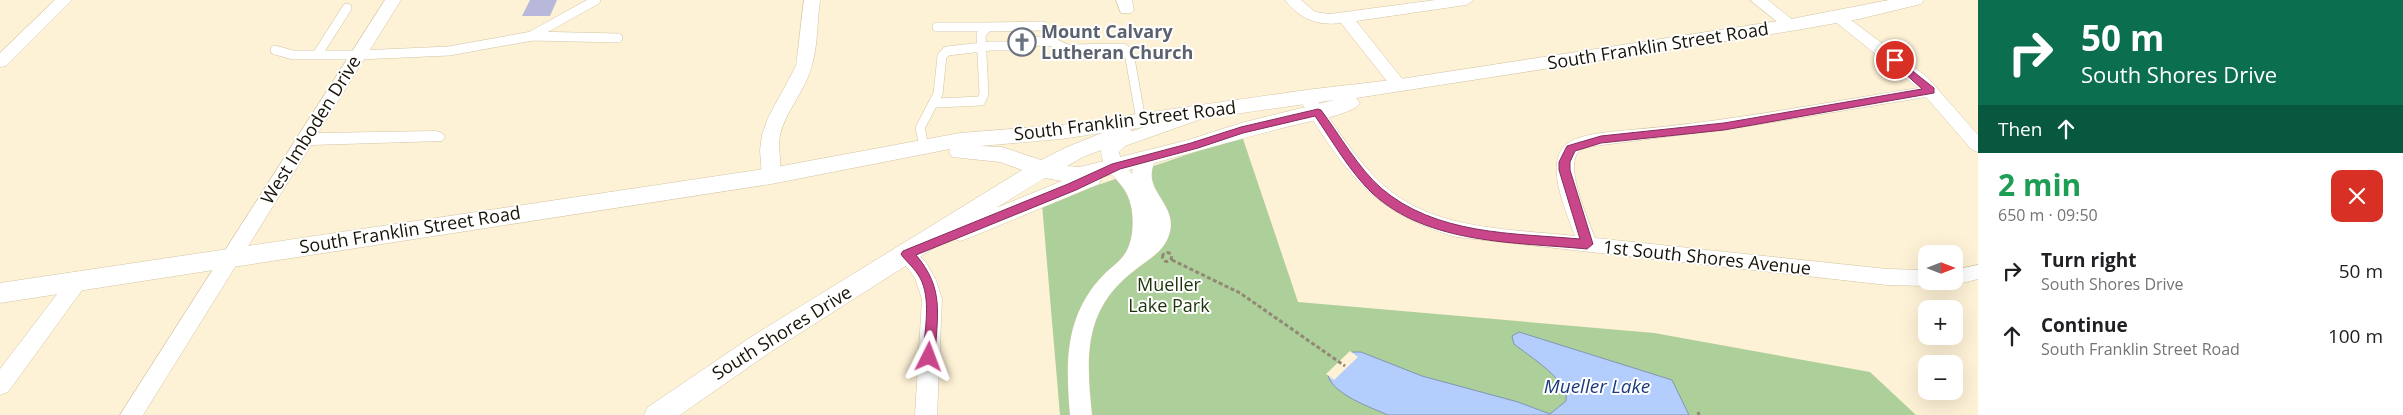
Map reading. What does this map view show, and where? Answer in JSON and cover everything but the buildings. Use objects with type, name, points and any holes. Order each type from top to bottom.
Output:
[{"type":"street","points":[[0,62],[64,0]]},
{"type":"street","name":"West Imboden Drive","points":[[131,415],[392,0]]},
{"type":"street","points":[[771,176],[769,150],[772,135],[777,118],[804,66],[812,0]]},
{"type":"street","points":[[1293,0],[1301,11],[1313,17],[1329,20],[1466,0]]},
{"type":"street","points":[[1758,0],[1791,25]]},
{"type":"street","name":"South Franklin Street Road","points":[[820,167],[962,152],[1011,158],[1042,169],[1070,175],[1148,158],[1241,130],[1312,105],[1400,86],[1791,25],[1838,17],[1906,1]]},
{"type":"street","points":[[1838,17],[1910,71],[1978,146]]},
{"type":"street","points":[[1345,18],[1400,86]]},
{"type":"street","points":[[1587,244],[1564,170],[1567,155],[1571,149],[1579,145],[1601,140],[1724,126],[1930,91]]},
{"type":"street","name":"South Franklin Street Road","points":[[0,293],[521,212],[771,176],[924,146],[983,137],[1061,132],[1210,110],[1312,105]]},
{"type":"street","name":"1st South Shores Avenue","points":[[1312,105],[1365,178],[1377,191],[1407,212],[1440,225],[1471,233],[1887,277],[1918,278]]},
{"type":"street","points":[[1133,260],[1141,233],[1140,206],[1134,191],[1109,155],[1110,150],[1119,142],[1210,110]]},
{"type":"street","name":"South Shores Drive","points":[[658,415],[763,343],[1042,169],[1075,152],[1120,134],[1210,110]]},
{"type":"street","points":[[306,139],[436,137]]},
{"type":"street","points":[[1011,158],[1021,170],[1018,179],[1012,186]]},
{"type":"street","points":[[1081,415],[1076,366],[1082,328],[1091,305],[1110,280],[1156,242],[1161,228],[1158,206],[1140,177],[1141,166],[1148,158]]},
{"type":"street","name":"South Shores Drive","points":[[907,254],[1072,187],[1116,166]]},
{"type":"street","points":[[907,254],[922,271],[929,283],[932,299],[926,415]]},
{"type":"street","points":[[1963,275],[1978,272]]},
{"type":"street","points":[[0,386],[78,282]]},
{"type":"lane","points":[[532,36],[596,0]]},
{"type":"lane","points":[[317,55],[347,8]]},
{"type":"lane","points":[[937,27],[1043,26]]},
{"type":"lane","points":[[937,103],[980,101],[984,94],[981,35],[987,27]]},
{"type":"lane","points":[[275,50],[293,55],[358,55],[449,51],[532,36],[618,38]]},
{"type":"lane","points":[[924,146],[920,128],[937,103],[942,88],[942,56],[947,51],[983,49],[991,46],[1020,46],[1038,41],[1052,42],[1067,49],[1124,48],[1129,53],[1135,96],[1141,120]]},
{"type":"path","points":[[1172,260],[1240,293],[1345,366]]},
{"type":"green space","name":"Mueller Lake Park","points":[[1242,136],[1298,302],[1654,333],[1870,372],[1916,415],[1060,415],[1042,204]]},
{"type":"water","name":"Mueller Lake","points":[[1519,332],[1672,380],[1689,415],[1388,415],[1345,394],[1331,382],[1328,375],[1352,352],[1361,352],[1422,376],[1518,402],[1550,414],[1566,401],[1566,393],[1555,377],[1514,344],[1512,336]]},
{"type":"pier","points":[[1350,351],[1358,357],[1334,380],[1326,374]]},
{"type":"place","name":"Mount Calvary Lutheran Church","points":[[1022,42]]},
{"type":"route","points":[[929,357],[932,299],[929,283],[922,271],[907,254],[1072,187],[1116,166],[1194,146],[1241,130],[1318,112],[1365,178],[1377,191],[1407,212],[1440,225],[1471,233],[1587,244],[1564,170],[1564,162],[1571,149],[1579,145],[1601,140],[1724,126],[1930,91],[1910,71],[1895,60]]}]
